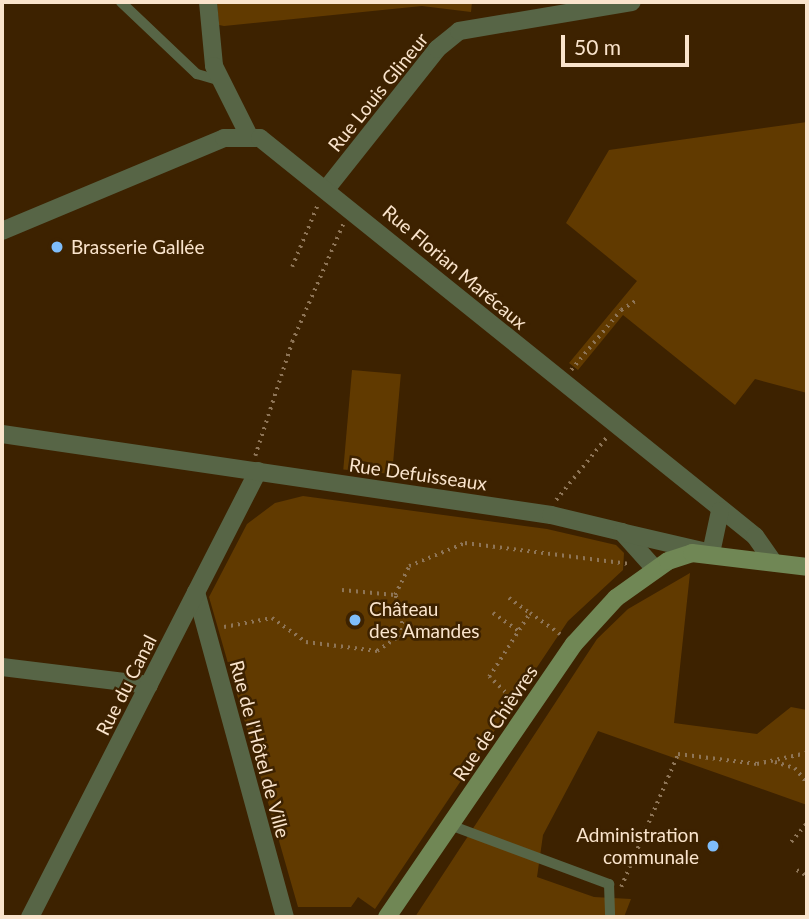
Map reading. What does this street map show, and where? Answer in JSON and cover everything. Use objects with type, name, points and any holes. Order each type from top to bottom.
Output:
[{"type":"main road","points":[[655,569],[710,553],[807,567]]},
{"type":"main road","name":"Rue de Chièvres","points":[[387,917],[574,644],[605,608],[655,569]]},
{"type":"street","points":[[2,231],[224,138],[248,134],[210,54],[208,2]]},
{"type":"street","name":"Rue Louis Glineur","points":[[327,188],[437,49],[459,31],[632,2]]},
{"type":"street","name":"Rue Florian Marécaux","points":[[248,134],[281,150],[615,427],[755,536],[774,562]]},
{"type":"street","name":"Rue Defuisseaux","points":[[2,434],[551,515],[710,553]]},
{"type":"street","name":"Rue du Canal","points":[[30,917],[258,471]]},
{"type":"street","points":[[710,553],[720,511]]},
{"type":"street","points":[[622,532],[655,569]]},
{"type":"street","name":"Rue de l'Hôtel de Ville","points":[[196,592],[285,917]]},
{"type":"street","points":[[2,667],[149,685]]},
{"type":"lane","points":[[121,2],[197,74],[221,81]]},
{"type":"lane","points":[[450,825],[609,884],[610,917]]},
{"type":"path","points":[[292,267],[327,188]]},
{"type":"path","points":[[258,471],[254,457],[292,342],[350,207]]},
{"type":"path","points":[[561,383],[621,310],[637,300]]},
{"type":"path","points":[[551,515],[562,488],[615,427]]},
{"type":"path","points":[[206,632],[272,618],[306,642],[377,651],[398,636],[403,618],[395,595],[409,566],[465,543],[655,569]]},
{"type":"path","points":[[342,590],[395,595]]},
{"type":"path","points":[[509,598],[574,644]]},
{"type":"path","points":[[493,613],[519,631]]},
{"type":"path","points":[[528,711],[489,677],[530,613]]},
{"type":"path","points":[[771,761],[807,752]]},
{"type":"path","points":[[609,884],[626,884],[678,754],[771,761],[795,768],[807,783]]},
{"type":"path","points":[[791,842],[807,823]]},
{"type":"path","points":[[797,870],[807,876]]},
{"type":"shaded area","points":[[217,2],[472,2],[471,12],[422,6],[224,26],[219,25]]},
{"type":"shaded area","points":[[807,122],[807,393],[755,379],[735,405],[623,315],[578,370],[569,363],[637,281],[566,223],[609,150]]},
{"type":"shaded area","points":[[352,370],[401,374],[392,474],[343,470]]},
{"type":"shaded area","points":[[303,496],[547,529],[616,545],[624,553],[623,570],[568,621],[375,909],[358,897],[351,907],[298,907],[209,597],[247,524],[275,503]]},
{"type":"shaded area","points":[[690,573],[674,723],[757,734],[791,707],[807,710],[807,805],[598,731],[543,835],[537,877],[594,897],[631,899],[624,917],[415,917],[597,639],[628,609]]},
{"type":"place","name":"Brasserie Gallée","points":[[57,247]]},
{"type":"place","name":"Château des Amandes","points":[[355,620]]},
{"type":"place","name":"Administration communale","points":[[713,846]]}]
